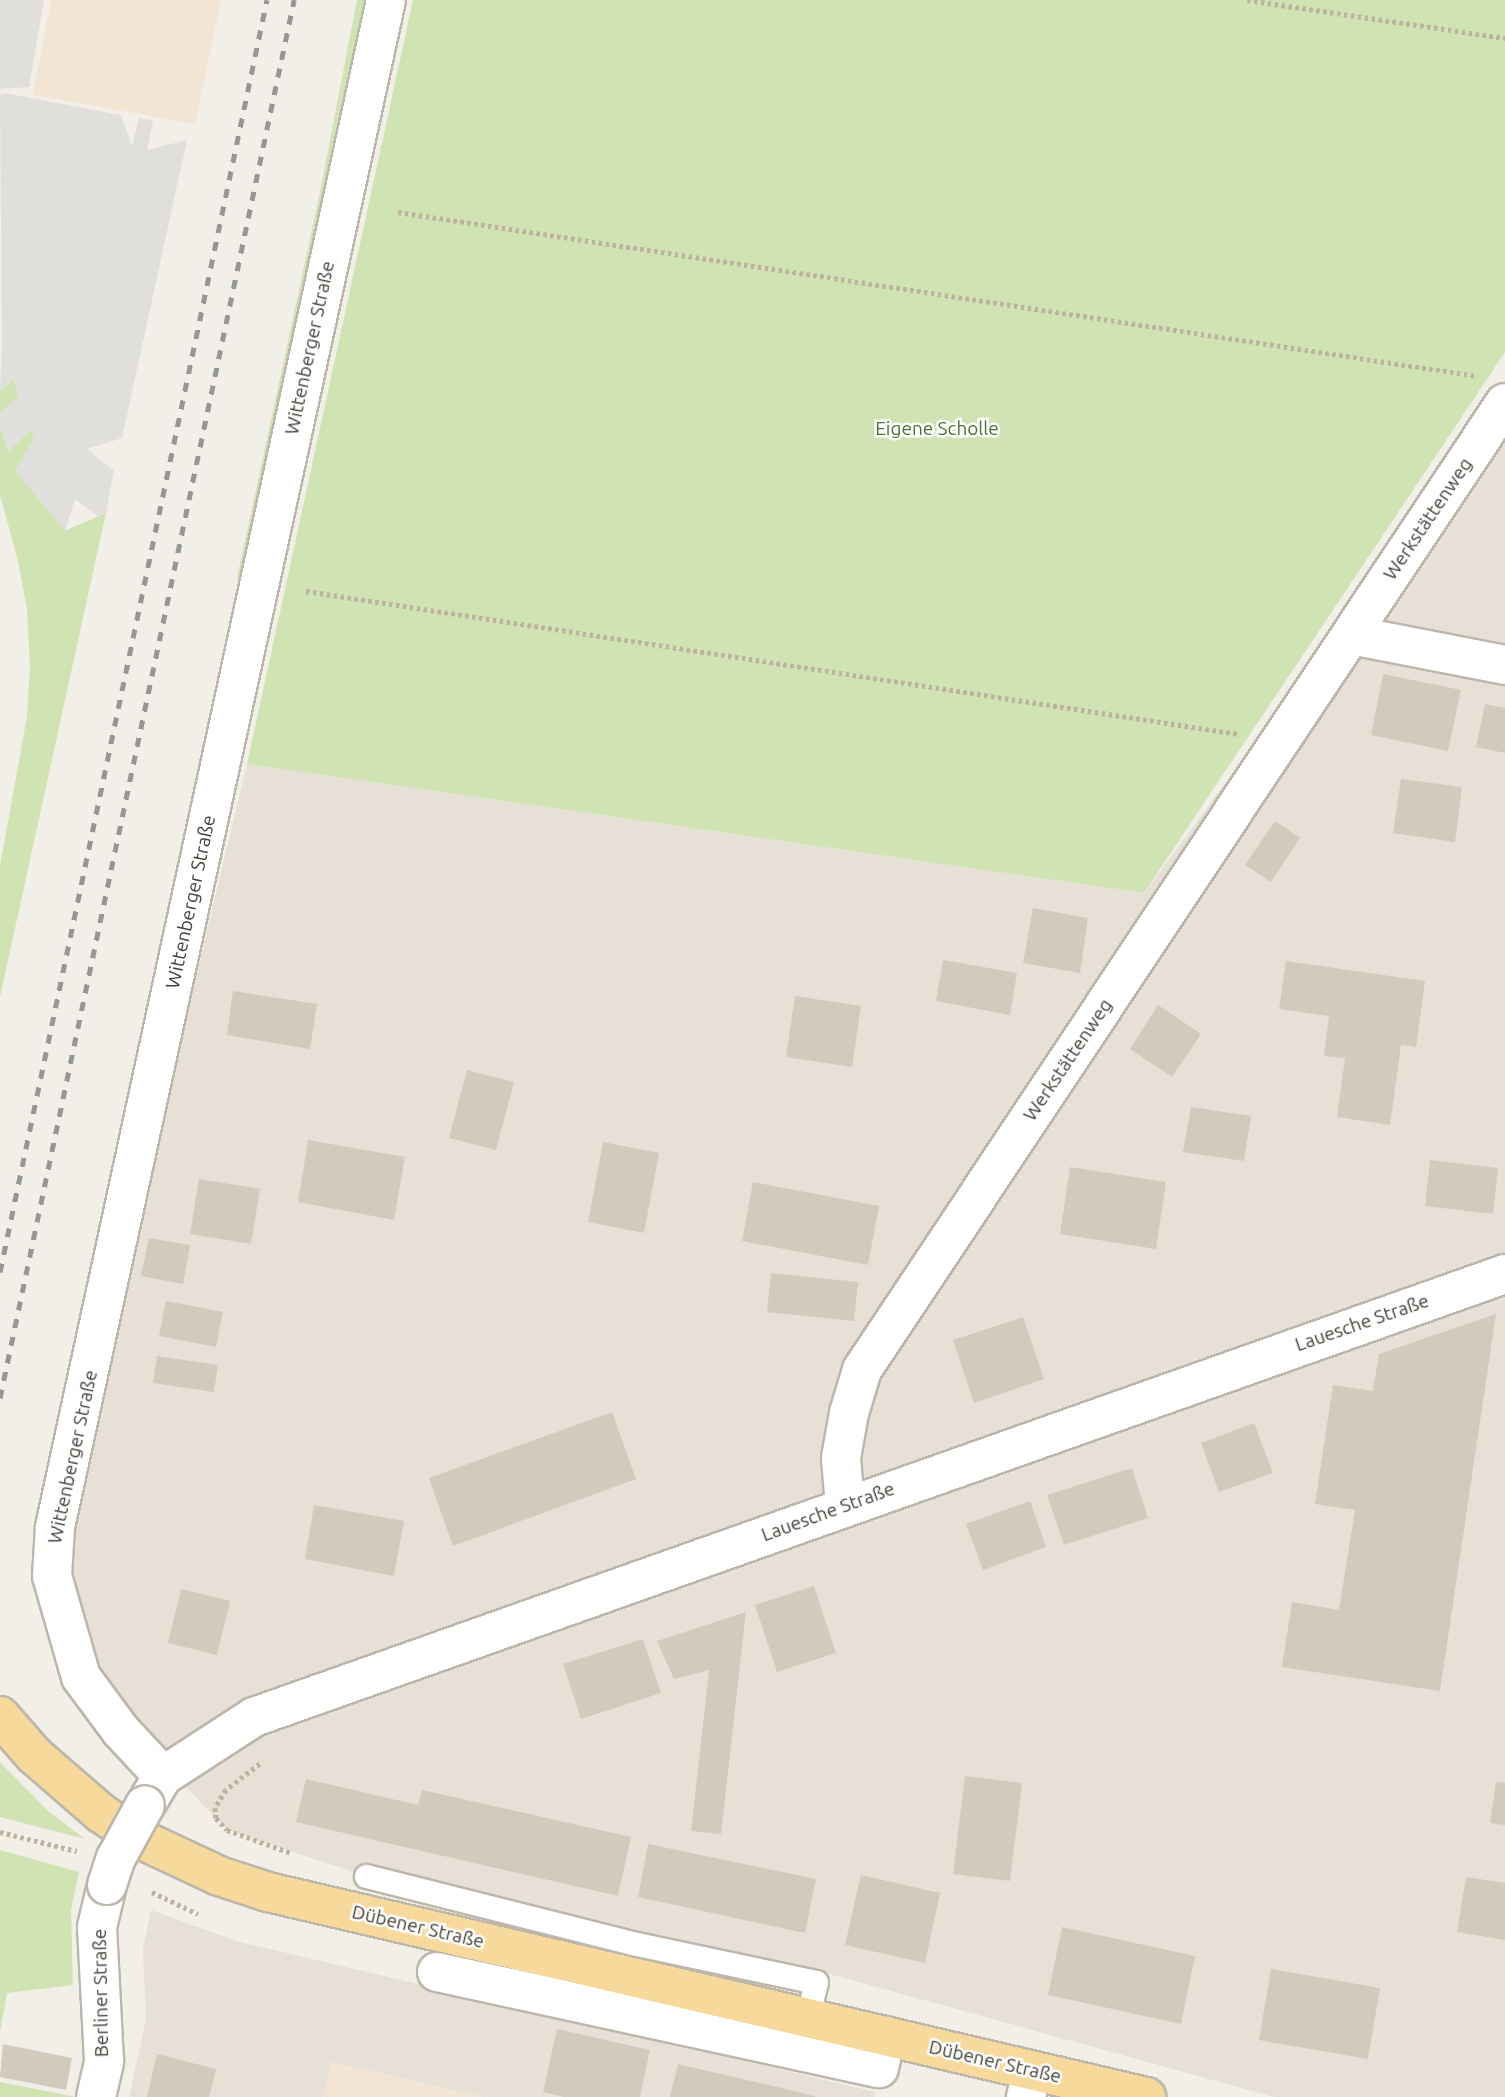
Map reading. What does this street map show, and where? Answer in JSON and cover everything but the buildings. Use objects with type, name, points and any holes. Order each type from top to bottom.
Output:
[{"type":"main road","name":"Dübener Straße","points":[[0,1716],[34,1755],[101,1813],[148,1843],[219,1876],[268,1892],[886,2036],[1029,2084],[1146,2097]]},
{"type":"street","name":"Wittenberger Straße","points":[[154,1791],[121,1731],[81,1677],[52,1576],[55,1527],[386,0]]},
{"type":"street","name":"Werkstättenweg","points":[[845,1506],[841,1458],[849,1413],[862,1370],[1350,635],[1492,390]]},
{"type":"street","points":[[1350,635],[1505,665]]},
{"type":"street","name":"Lauesche Straße","points":[[154,1791],[254,1717],[1505,1274]]},
{"type":"street","name":"Berliner Straße","points":[[96,2097],[104,2061],[97,1927],[116,1858],[154,1791]]},
{"type":"street","name":"Dübener Straße","points":[[437,1972],[879,2068],[886,2036]]},
{"type":"lane","points":[[366,1876],[632,1942],[816,1982],[807,2018]]},
{"type":"path","points":[[1247,0],[1505,38]]},
{"type":"path","points":[[398,212],[1492,390]]},
{"type":"path","points":[[306,590],[1281,740]]},
{"type":"path","points":[[254,1717],[270,1740],[269,1759],[226,1790],[215,1808],[216,1818],[227,1830],[302,1856]]},
{"type":"shaded area","points":[[0,0],[44,0],[29,87],[0,89]]},
{"type":"shaded area","points":[[51,0],[221,0],[195,124],[33,95]]},
{"type":"shaded area","points":[[4,93],[121,115],[132,146],[139,118],[153,121],[147,150],[187,140],[122,438],[87,449],[114,471],[106,513],[98,516],[75,499],[65,531],[15,471],[34,439],[31,429],[8,452],[0,425],[0,413],[19,395],[14,379],[0,390],[0,95]]},
{"type":"shaded area","points":[[1505,405],[1505,2097],[1274,2097],[837,1976],[366,1876],[227,1830],[81,1677],[52,1576],[247,764],[1144,893]]},
{"type":"shaded area","points":[[151,1910],[236,1941],[875,2092],[874,2097],[483,2097],[332,2062],[323,2097],[129,2097],[146,2019],[143,1949]]},
{"type":"shaded area","points":[[332,2062],[483,2097],[323,2097]]},
{"type":"green space","points":[[357,0],[371,0],[245,581],[237,578],[319,197]]},
{"type":"green space","name":"Eigene Scholle","points":[[413,0],[1505,0],[1505,352],[1144,893],[247,764]]},
{"type":"green space","points":[[14,379],[19,396],[0,413],[0,390]]},
{"type":"green space","points":[[0,425],[8,451],[31,429],[64,531],[106,513],[0,997],[0,866],[27,716],[30,666],[27,609],[18,561],[0,495]]},
{"type":"green space","points":[[0,1762],[48,1811],[85,1839],[0,1817]]},
{"type":"green space","points":[[0,1850],[79,1872],[71,1910],[73,1985],[7,1993],[0,2032]]},
{"type":"green space","points":[[0,2082],[77,2097],[0,2097]]},
{"type":"railway","points":[[0,1272],[267,0]]},
{"type":"railway","points":[[0,1398],[294,0]]}]
